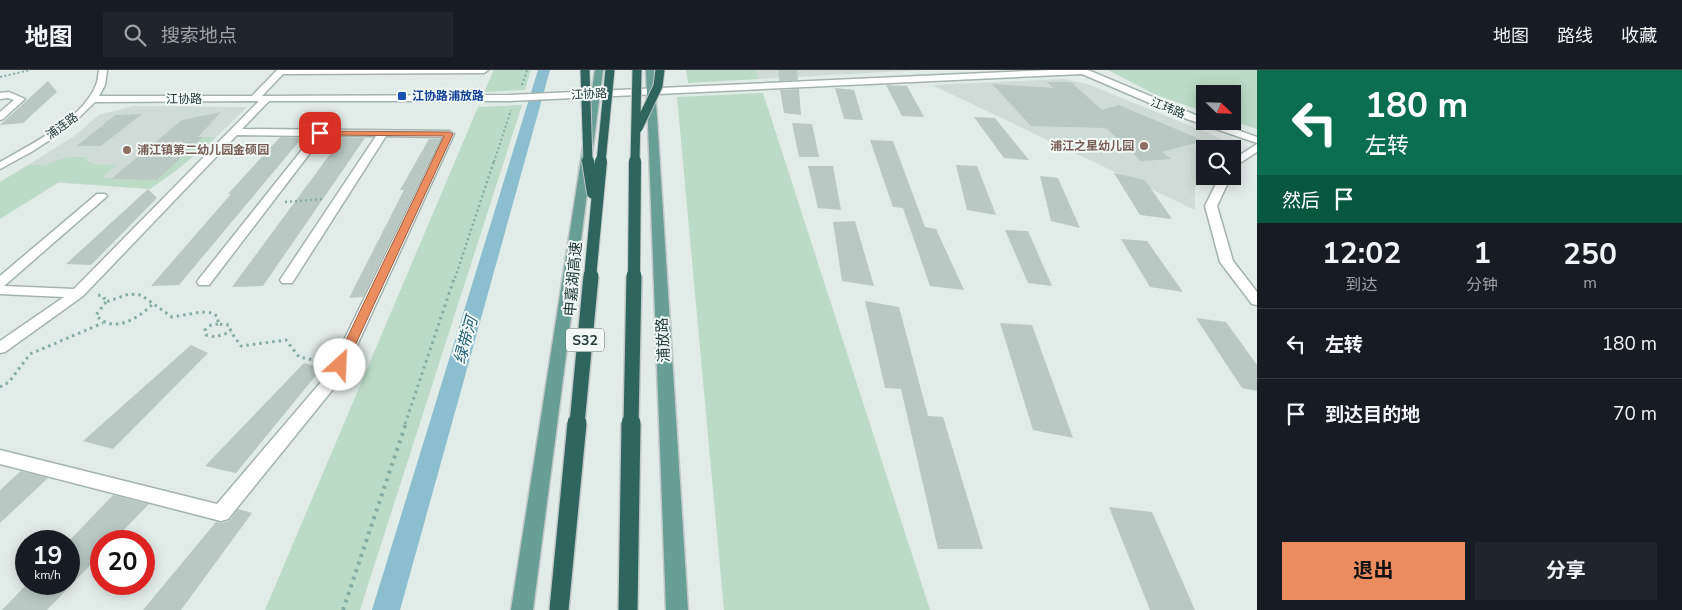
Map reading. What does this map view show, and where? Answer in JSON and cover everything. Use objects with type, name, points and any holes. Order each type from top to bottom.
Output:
[{"type":"highway","points":[[585,70],[588,164],[596,213]]},
{"type":"highway","name":"申嘉湖高速","points":[[559,610],[610,70]]},
{"type":"highway","points":[[628,610],[637,70]]},
{"type":"highway","points":[[635,134],[658,86],[660,70]]},
{"type":"main road","points":[[522,610],[599,70]]},
{"type":"main road","name":"浦放路","points":[[650,70],[677,610]]},
{"type":"street","name":"浦连路","points":[[3,162],[65,125],[94,99],[101,88],[104,77],[103,70]]},
{"type":"street","points":[[0,348],[81,290],[233,132],[281,71],[484,70]]},
{"type":"street","points":[[844,70],[854,82]]},
{"type":"street","name":"江协路","points":[[94,99],[511,102],[562,96],[650,91],[1082,71]]},
{"type":"street","name":"江玮路","points":[[1082,71],[1190,117],[1257,140]]},
{"type":"street","points":[[0,96],[10,95],[20,99],[0,117]]},
{"type":"street","points":[[0,457],[221,513],[334,378],[449,134],[233,132]]},
{"type":"street","points":[[204,282],[320,133]]},
{"type":"street","points":[[287,280],[383,134]]},
{"type":"street","points":[[1241,159],[1257,147]]},
{"type":"street","points":[[1222,185],[1211,206],[1227,262],[1257,301]]},
{"type":"street","points":[[0,283],[101,196]]},
{"type":"street","points":[[0,290],[81,290]]},
{"type":"path","points":[[0,77],[30,70]]},
{"type":"path","points":[[520,90],[527,70]]},
{"type":"path","points":[[343,610],[511,102]]},
{"type":"path","points":[[267,201],[293,202],[320,199],[339,201]]},
{"type":"path","points":[[81,290],[95,290],[96,294],[103,296],[106,302]]},
{"type":"path","points":[[154,303],[146,312],[133,319],[111,325],[103,323],[96,315],[106,302],[130,294],[140,294],[148,297],[154,303],[166,315],[175,317],[200,311],[214,313],[218,317],[218,324]]},
{"type":"path","points":[[0,388],[9,382],[30,354],[103,323]]},
{"type":"path","points":[[231,332],[210,337],[206,335],[205,330],[211,325],[229,325],[231,332],[241,346],[286,340],[299,357],[340,365]]},
{"type":"shaded area","points":[[756,70],[925,70],[759,79]]},
{"type":"shaded area","name":"浦江之星幼儿园","points":[[1064,79],[1087,84],[1221,140],[1196,140],[1195,210],[932,85]]},
{"type":"shaded area","name":"浦江镇第二幼儿园金硕园","points":[[133,106],[247,107],[211,142],[150,189],[5,179],[73,137],[99,115]]},
{"type":"green space","points":[[494,70],[531,70],[525,90],[484,92]]},
{"type":"green space","points":[[686,70],[756,70],[759,79],[688,83]]},
{"type":"green space","points":[[1108,70],[1257,70],[1257,129],[1241,124],[1241,85],[1196,85],[1196,109],[1156,95]]},
{"type":"green space","points":[[763,93],[930,610],[724,610],[677,97]]},
{"type":"green space","points":[[522,105],[360,610],[265,610],[478,107]]},
{"type":"green space","points":[[203,137],[216,137],[178,169],[150,189],[59,182],[0,219],[0,182],[29,165],[44,165],[68,157],[88,157],[85,160],[93,164],[116,165],[102,178],[142,177],[172,166]]},
{"type":"building","points":[[778,70],[797,70],[798,80],[779,81]]},
{"type":"building","points":[[48,81],[57,92],[23,123],[0,125]]},
{"type":"building","points":[[1047,82],[1071,82],[1102,110],[1119,105],[1202,140],[1196,140],[1196,143],[1162,152],[1171,159],[1141,161],[1106,128],[1031,126],[992,84],[1053,88]]},
{"type":"building","points":[[886,85],[907,86],[924,117],[902,116]]},
{"type":"building","points":[[835,88],[854,90],[863,120],[844,119]]},
{"type":"building","points":[[799,89],[801,115],[784,113],[780,90]]},
{"type":"building","points":[[221,112],[198,137],[203,137],[157,180],[111,179],[182,120]]},
{"type":"building","points":[[142,114],[101,146],[77,146],[115,115]]},
{"type":"building","points":[[974,117],[995,118],[1029,160],[1004,158]]},
{"type":"building","points":[[792,123],[812,124],[819,157],[799,157]]},
{"type":"building","points":[[280,137],[302,138],[179,285],[151,286],[231,194],[228,194]]},
{"type":"building","points":[[342,138],[365,138],[263,286],[232,287]]},
{"type":"building","points":[[429,139],[440,139],[363,297],[349,298],[404,190],[400,190]]},
{"type":"building","points":[[870,140],[893,141],[925,227],[936,229],[964,290],[930,286],[903,208],[893,207]]},
{"type":"building","points":[[956,165],[977,166],[996,215],[967,210]]},
{"type":"building","points":[[808,166],[833,166],[841,210],[818,208]]},
{"type":"building","points":[[1114,173],[1145,180],[1172,219],[1140,215]]},
{"type":"building","points":[[1040,176],[1058,178],[1080,228],[1051,221]]},
{"type":"building","points":[[148,189],[157,198],[91,265],[66,264]]},
{"type":"building","points":[[855,221],[874,286],[842,281],[833,222]]},
{"type":"building","points":[[1005,230],[1028,231],[1052,286],[1028,283]]},
{"type":"building","points":[[1121,239],[1147,241],[1183,292],[1150,287]]},
{"type":"building","points":[[865,301],[899,307],[928,416],[943,417],[983,549],[938,549],[901,389],[885,388]]},
{"type":"building","points":[[1196,318],[1226,322],[1257,365],[1257,391],[1242,388]]},
{"type":"building","points":[[1000,323],[1032,325],[1073,438],[1033,430]]},
{"type":"building","points":[[191,345],[208,353],[113,449],[83,441]]},
{"type":"building","points":[[304,363],[322,368],[236,473],[205,466]]},
{"type":"building","points":[[21,471],[48,478],[0,523],[0,490]]},
{"type":"building","points":[[113,495],[149,504],[124,530],[90,530],[90,565],[80,576],[80,530]]},
{"type":"building","points":[[1109,507],[1152,512],[1195,610],[1150,610]]},
{"type":"building","points":[[238,509],[252,513],[181,610],[143,610],[216,522],[229,521]]},
{"type":"building","points":[[16,595],[61,595],[47,610],[2,610]]},
{"type":"waterway","name":"绿带河","points":[[386,610],[544,70]]},
{"type":"place","name":"江协路浦放路","points":[[402,96]]},
{"type":"place","name":"浦江之星幼儿园","points":[[1144,146]]},
{"type":"place","name":"浦江镇第二幼儿园金硕园","points":[[127,150]]},
{"type":"route","points":[[320,133],[449,134],[340,365]]}]
